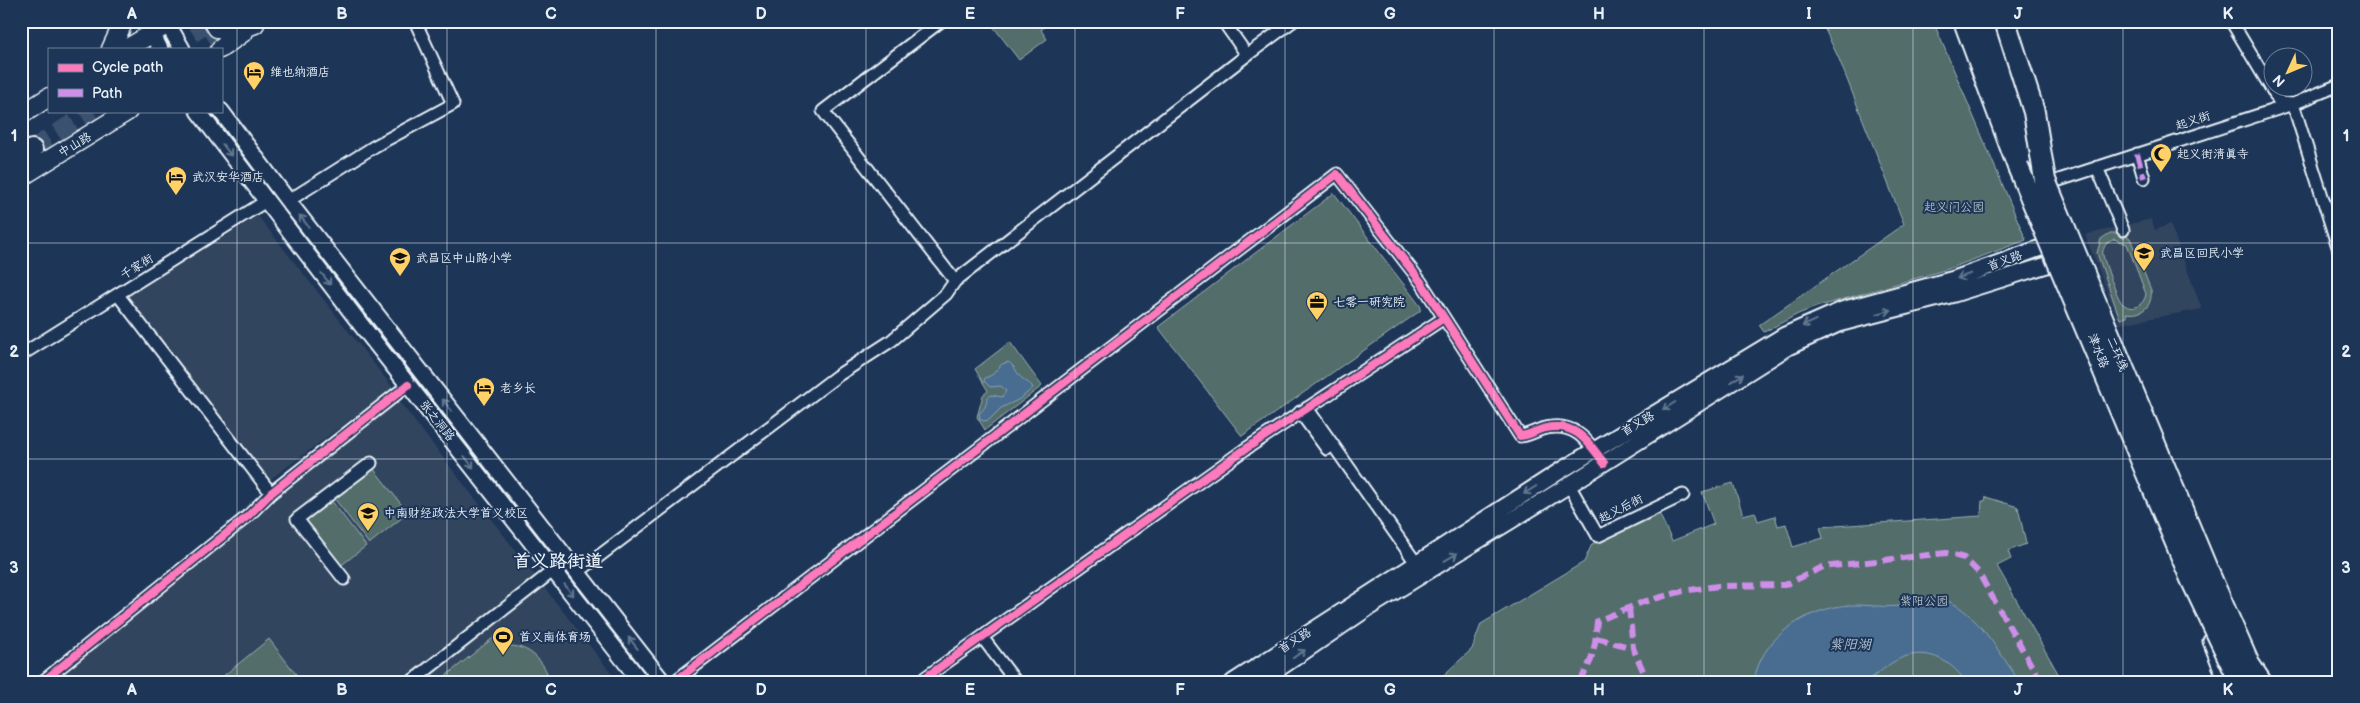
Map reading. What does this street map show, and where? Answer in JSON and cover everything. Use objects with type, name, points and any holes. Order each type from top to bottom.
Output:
[{"type":"highway","points":[[1950,21],[2000,114]]},
{"type":"highway","name":"二环线","points":[[1964,21],[2022,176],[2183,560],[2240,682]]},
{"type":"highway","name":"二环线","points":[[1984,21],[2207,569],[2250,664],[2261,682]]},
{"type":"highway","points":[[2005,21],[2034,112],[2050,180]]},
{"type":"main road","points":[[112,48],[124,21]]},
{"type":"main road","points":[[214,21],[217,28],[230,33],[258,23]]},
{"type":"main road","name":"津水路","points":[[1964,21],[2063,260],[2227,682]]},
{"type":"main road","name":"津水路","points":[[1993,21],[2050,180],[2076,237],[2189,540],[2246,682]]},
{"type":"main road","points":[[128,48],[152,35],[169,22],[182,48]]},
{"type":"main road","points":[[221,48],[258,23]]},
{"type":"main road","points":[[21,115],[48,98]]},
{"type":"main road","name":"中山路","points":[[21,177],[126,112]]},
{"type":"main road","name":"张之洞路","points":[[199,112],[408,385],[641,682]]},
{"type":"main road","name":"张之洞路","points":[[222,112],[288,201],[663,682]]},
{"type":"main road","name":"首义路","points":[[1259,682],[1416,570],[1569,486],[1599,457],[1768,344],[1823,316],[1954,279],[2076,237]]},
{"type":"main road","name":"首义路","points":[[1233,682],[1599,457],[1771,356],[1814,334],[1838,324],[1954,294],[2082,254]]},
{"type":"street","points":[[288,201],[375,146],[454,104],[415,21]]},
{"type":"street","points":[[940,21],[823,111],[955,281]]},
{"type":"street","points":[[1223,21],[1247,55]]},
{"type":"street","points":[[578,572],[837,376],[891,341],[946,294],[955,281],[1293,21]]},
{"type":"street","points":[[2231,21],[2280,103],[2293,104],[2339,250]]},
{"type":"street","name":"起义街","points":[[2050,180],[2293,104],[2339,85]]},
{"type":"street","points":[[2137,154],[2144,178]]},
{"type":"street","points":[[2097,166],[2123,230]]},
{"type":"street","points":[[674,682],[1337,174],[1421,282],[1520,436],[1548,428],[1564,427],[1578,433],[1599,457]]},
{"type":"street","name":"千家街","points":[[21,355],[266,201]]},
{"type":"street","points":[[118,295],[271,492]]},
{"type":"street","points":[[919,682],[1244,450],[1444,318]]},
{"type":"street","points":[[42,682],[248,516],[271,492],[408,385]]},
{"type":"street","points":[[1304,410],[1416,570]]},
{"type":"street","points":[[344,580],[296,519],[371,463]]},
{"type":"street","name":"起义后街","points":[[1569,486],[1598,536],[1683,494]]},
{"type":"street","points":[[411,682],[568,559]]},
{"type":"street","points":[[980,638],[1012,682]]},
{"type":"street","points":[[980,638],[1016,682]]},
{"type":"shaded area","points":[[258,216],[393,388],[268,481],[128,296]]},
{"type":"shaded area","name":"武昌区回民小学","points":[[2151,219],[2155,230],[2170,224],[2202,309],[2120,324],[2085,235]]},
{"type":"shaded area","name":"中南财经政法大学首义校区","points":[[399,401],[618,682],[53,682],[282,494]]},
{"type":"green space","points":[[989,21],[1052,21],[1041,30],[1047,39],[1019,60]]},
{"type":"green space","name":"起义门公园","points":[[1821,21],[1933,21],[2026,240],[1948,269],[1816,307],[1764,332],[1759,325],[1904,224],[1839,59]]},
{"type":"green space","points":[[1334,193],[1421,307],[1420,311],[1242,436],[1158,327]]},
{"type":"green space","points":[[2110,233],[2121,233],[2130,238],[2151,290],[2150,301],[2145,309],[2137,313],[2126,313],[2127,317],[2120,319],[2097,253],[2101,239]],"holes":[[[2114,239],[2127,244],[2146,294],[2143,301],[2133,307],[2126,306],[2120,300],[2111,280],[2103,254],[2106,244]]]},
{"type":"green space","points":[[1010,342],[1042,386],[985,430],[977,417],[983,395],[988,391],[975,369]]},
{"type":"green space","points":[[373,468],[408,513],[369,544],[334,498]]},
{"type":"green space","name":"紫阳公园","points":[[1733,483],[1743,515],[1755,512],[1758,521],[1775,516],[1778,526],[1786,524],[1793,547],[1823,538],[1820,527],[1981,516],[1982,501],[1985,501],[1986,497],[2018,507],[2026,544],[2008,551],[2011,559],[1997,566],[2063,682],[1436,682],[1472,649],[1481,624],[1584,562],[1592,544],[1659,513],[1672,541],[1714,524],[1702,492]]},
{"type":"green space","points":[[331,500],[366,546],[339,567],[303,521]]},
{"type":"green space","name":"首义南体育场","points":[[503,630],[512,641],[507,646],[522,648],[535,656],[544,667],[550,682],[438,682]]},
{"type":"green space","points":[[269,639],[302,682],[216,682]]},
{"type":"water","points":[[1008,362],[1033,388],[1020,399],[1001,408],[989,420],[983,421],[980,419],[979,414],[985,407],[988,397],[992,395],[1002,397],[1006,391],[1001,386],[990,387],[984,381],[985,378],[992,375],[1002,364]]},
{"type":"water","name":"紫阳湖","points":[[1933,597],[1947,600],[1960,607],[1972,618],[1993,643],[2020,682],[1966,682],[1950,665],[1941,659],[1922,654],[1901,658],[1861,682],[1754,682],[1758,667],[1774,641],[1785,630],[1812,614],[1841,606],[1899,606]]},
{"type":"tunnel","points":[[169,48],[210,21]]},
{"type":"tunnel","points":[[207,38],[234,21]]},
{"type":"tunnel","points":[[32,150],[91,112]]},
{"type":"marked path","points":[[2137,154],[2144,178]]},
{"type":"marked path","points":[[1580,682],[1591,660],[1597,621],[1643,602],[1683,591],[1718,586],[1785,585],[1823,567],[1946,553],[1964,558],[1978,572],[2041,682]]},
{"type":"marked path","points":[[1629,607],[1633,648],[1648,682]]},
{"type":"marked path","points":[[1596,638],[1633,648]]},
{"type":"cycle path","points":[[674,682],[1337,174],[1421,282],[1520,436],[1542,429],[1563,427],[1579,434],[1604,463]]},
{"type":"cycle path","points":[[919,682],[1244,450],[1444,318]]},
{"type":"cycle path","points":[[42,682],[248,516],[271,493],[408,385]]},
{"type":"place","name":"维也纳酒店","points":[[254,91]]},
{"type":"place","name":"起义街清真寺","points":[[2161,173]]},
{"type":"place","name":"武汉安华酒店","points":[[176,196]]},
{"type":"place","name":"武昌区回民小学","points":[[2144,272]]},
{"type":"place","name":"武昌区中山路小学","points":[[400,277]]},
{"type":"place","name":"七零一研究院","points":[[1317,321]]},
{"type":"place","name":"老乡长","points":[[484,407]]},
{"type":"place","name":"中南财经政法大学首义校区","points":[[368,532]]},
{"type":"place","name":"首义南体育场","points":[[503,656]]},
{"type":"district","name":"首义路街道","points":[[558,561]]}]
